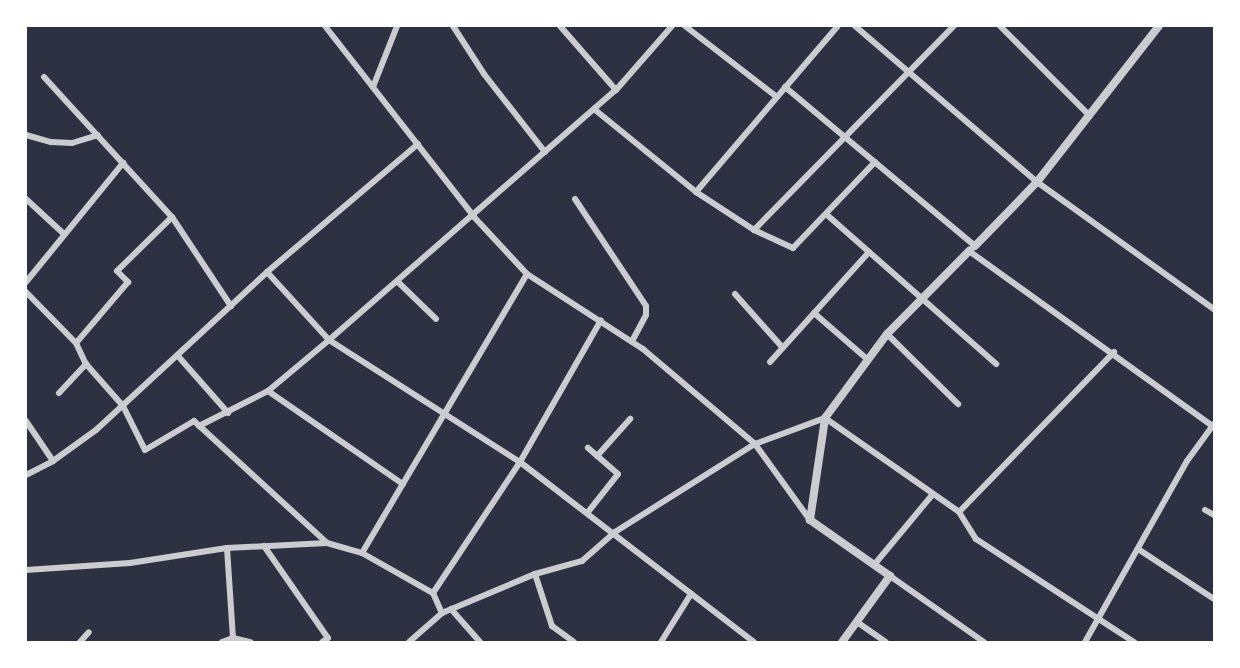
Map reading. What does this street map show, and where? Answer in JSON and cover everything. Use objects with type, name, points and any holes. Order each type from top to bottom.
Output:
[{"type":"street","points":[[325,26],[474,217],[527,274],[632,341],[755,444],[810,520],[984,642]]},
{"type":"street","points":[[373,87],[397,26]]},
{"type":"street","points":[[453,26],[484,74],[545,152]]},
{"type":"street","points":[[560,26],[616,90]]},
{"type":"street","points":[[200,426],[268,391],[398,282],[616,90],[672,26]]},
{"type":"street","points":[[685,26],[777,97]]},
{"type":"street","points":[[696,192],[838,26]]},
{"type":"street","points":[[855,26],[907,74],[1037,182],[1215,309]]},
{"type":"street","points":[[754,230],[954,26]]},
{"type":"street","points":[[1000,26],[1090,116]]},
{"type":"street","points":[[810,520],[825,418],[866,358],[886,334],[1037,182],[1159,26]]},
{"type":"street","points":[[44,78],[172,217],[231,306]]},
{"type":"street","points":[[785,87],[972,249],[1214,425],[1187,461],[1085,642]]},
{"type":"street","points":[[594,109],[696,192],[754,230],[793,248],[874,162]]},
{"type":"street","points":[[26,135],[51,142],[72,143],[98,135]]},
{"type":"street","points":[[26,475],[53,461],[123,406],[267,272],[418,144]]},
{"type":"street","points":[[26,282],[123,163]]},
{"type":"street","points":[[26,199],[64,234]]},
{"type":"street","points":[[575,200],[646,306],[646,315],[632,341]]},
{"type":"street","points":[[826,214],[996,364]]},
{"type":"street","points":[[76,343],[128,282],[117,271],[172,217]]},
{"type":"street","points":[[770,362],[869,252]]},
{"type":"street","points":[[267,272],[329,340],[520,462],[615,532],[754,642]]},
{"type":"street","points":[[362,553],[527,274]]},
{"type":"street","points":[[398,282],[436,319]]},
{"type":"street","points":[[26,292],[76,343],[86,364],[123,406],[145,450],[194,420],[327,543]]},
{"type":"street","points":[[735,294],[783,348]]},
{"type":"street","points":[[814,313],[866,358]]},
{"type":"street","points":[[433,593],[520,462],[602,320]]},
{"type":"street","points":[[886,334],[958,404]]},
{"type":"street","points":[[958,512],[1114,352]]},
{"type":"street","points":[[178,356],[228,413]]},
{"type":"street","points":[[59,393],[86,364]]},
{"type":"street","points":[[268,391],[403,484]]},
{"type":"street","points":[[409,642],[442,613],[536,574],[582,561],[615,532],[755,444],[825,418]]},
{"type":"street","points":[[825,418],[958,512],[976,539],[1060,597],[1099,618],[1134,642]]},
{"type":"street","points":[[597,456],[630,419]]},
{"type":"street","points":[[26,421],[53,461]]},
{"type":"street","points":[[588,448],[618,474],[588,512]]},
{"type":"street","points":[[874,565],[933,494]]},
{"type":"street","points":[[1205,510],[1215,515]]},
{"type":"street","points":[[26,570],[130,563],[227,548],[327,543],[362,553],[433,593],[442,613]]},
{"type":"street","points":[[264,546],[328,638],[322,642]]},
{"type":"street","points":[[227,548],[233,638]]},
{"type":"street","points":[[1138,549],[1215,599]]},
{"type":"street","points":[[536,574],[552,626],[574,642]]},
{"type":"street","points":[[842,642],[890,576]]},
{"type":"street","points":[[662,642],[691,594]]},
{"type":"street","points":[[451,609],[480,642]]},
{"type":"street","points":[[857,622],[886,642]]},
{"type":"street","points":[[80,642],[89,632]]},
{"type":"street","points":[[222,642],[233,638],[251,642]]}]
